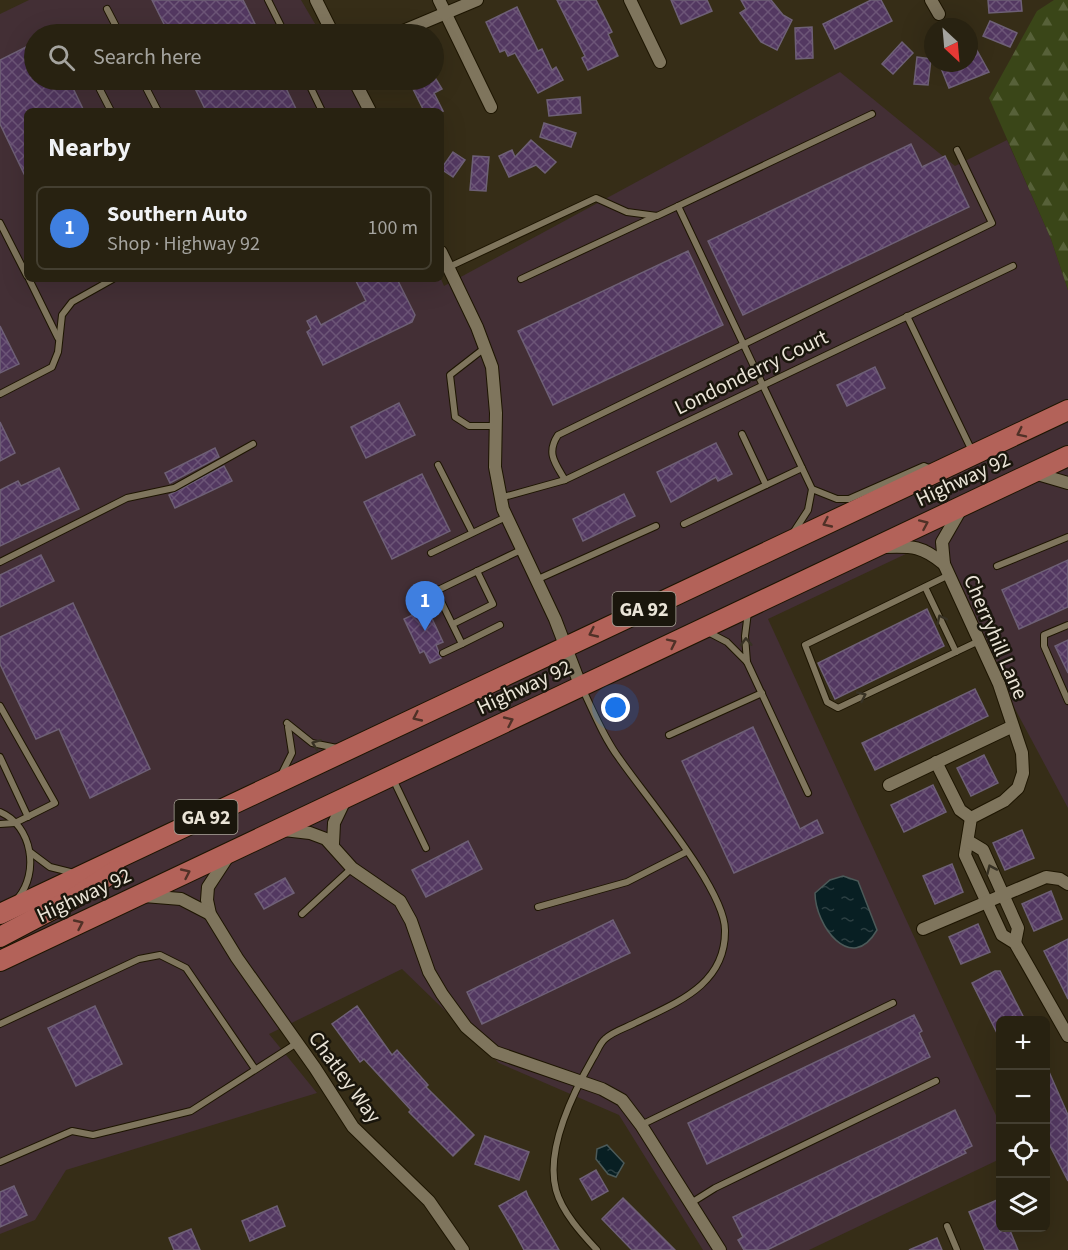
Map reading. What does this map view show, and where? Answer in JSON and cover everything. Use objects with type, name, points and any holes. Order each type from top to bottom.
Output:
[{"type":"main road","name":"Highway 92","points":[[3,913],[1068,410]]},
{"type":"main road","name":"Highway 92","points":[[0,961],[1068,456]]},
{"type":"main road","points":[[0,937],[100,881],[139,849]]},
{"type":"street","points":[[316,0],[328,24]]},
{"type":"street","points":[[439,0],[491,107]]},
{"type":"street","points":[[422,24],[477,0]]},
{"type":"street","points":[[630,0],[660,62]]},
{"type":"street","points":[[931,0],[939,14]]},
{"type":"street","points":[[359,90],[368,108]]},
{"type":"street","points":[[444,258],[486,347],[496,388],[495,467],[500,498],[521,550],[555,619],[581,687]]},
{"type":"street","points":[[1034,473],[1068,483]]},
{"type":"street","points":[[946,570],[942,542],[961,508]]},
{"type":"street","points":[[874,548],[926,549],[946,570]]},
{"type":"street","name":"Cherryhill Lane","points":[[946,570],[999,684],[1011,727],[1022,753],[1023,773],[1018,788],[1004,801],[971,818]]},
{"type":"street","points":[[889,784],[1011,727]]},
{"type":"street","points":[[936,762],[960,810],[971,818],[965,855],[985,902],[1002,935],[1016,942],[1068,1036]]},
{"type":"street","points":[[333,844],[334,823],[348,797]]},
{"type":"street","points":[[277,830],[310,833],[333,844],[352,868],[400,901],[411,921],[429,972],[466,1027],[495,1052],[602,1089],[622,1100],[641,1125],[720,1250]]},
{"type":"street","points":[[968,841],[983,850],[1018,928],[1016,942]]},
{"type":"street","points":[[210,914],[207,900],[211,880],[236,850]]},
{"type":"street","points":[[923,929],[1046,877],[1060,879],[1068,884]]},
{"type":"street","points":[[136,897],[181,899],[210,914]]},
{"type":"street","name":"Chatley Way","points":[[210,914],[237,958],[353,1127],[429,1201],[463,1250]]},
{"type":"lane","points":[[268,0],[280,24]]},
{"type":"lane","points":[[107,9],[115,24]]},
{"type":"lane","points":[[100,90],[109,108]]},
{"type":"lane","points":[[147,90],[156,108]]},
{"type":"lane","points":[[312,90],[321,108]]},
{"type":"lane","points":[[521,279],[872,114]]},
{"type":"lane","points":[[565,480],[551,455],[551,445],[558,435],[992,223],[957,150]]},
{"type":"lane","points":[[448,267],[596,198],[627,212],[657,216]]},
{"type":"lane","points":[[678,206],[812,489],[808,510],[785,543]]},
{"type":"lane","points":[[0,223],[24,269]]},
{"type":"lane","name":"Londonderry Court","points":[[500,498],[565,480],[762,383],[1013,266]]},
{"type":"lane","points":[[30,282],[59,339]]},
{"type":"lane","points":[[0,394],[52,367],[58,352],[62,315],[72,302],[108,282]]},
{"type":"lane","points":[[907,316],[974,456]]},
{"type":"lane","points":[[486,347],[450,375],[451,386],[455,417],[469,426],[495,426]]},
{"type":"lane","points":[[742,434],[766,485]]},
{"type":"lane","points":[[0,562],[127,498],[174,488],[254,444]]},
{"type":"lane","points":[[438,465],[472,532]]},
{"type":"lane","points":[[812,489],[837,499],[849,499],[924,466],[936,471]]},
{"type":"lane","points":[[684,524],[802,468]]},
{"type":"lane","points":[[431,554],[472,532],[507,517]]},
{"type":"lane","points":[[536,581],[656,526]]},
{"type":"lane","points":[[997,566],[1068,537]]},
{"type":"lane","points":[[462,644],[436,591],[521,550]]},
{"type":"lane","points":[[946,570],[925,587],[805,645],[827,702],[838,708],[980,641]]},
{"type":"lane","points":[[453,624],[493,604],[477,571]]},
{"type":"lane","points":[[925,587],[956,652]]},
{"type":"lane","points":[[747,662],[745,636],[749,607]]},
{"type":"lane","points":[[1068,625],[1044,635],[1044,646],[1068,700]]},
{"type":"lane","points":[[443,653],[500,626]]},
{"type":"lane","points":[[702,629],[727,642],[747,662],[808,793]]},
{"type":"lane","points":[[581,687],[618,758],[642,786],[716,896],[723,915],[725,941],[715,970],[703,986],[690,996],[605,1039],[579,1081],[558,1134],[553,1168],[556,1192],[580,1232],[597,1250]]},
{"type":"lane","points":[[669,735],[762,693]]},
{"type":"lane","points":[[0,706],[56,803],[15,823],[0,824]]},
{"type":"lane","points":[[274,784],[292,753],[287,723],[303,738],[322,747],[352,747]]},
{"type":"lane","points":[[0,757],[28,817]]},
{"type":"lane","points":[[392,776],[426,848]]},
{"type":"lane","points":[[0,813],[15,823],[30,852],[32,865],[28,884],[3,913]]},
{"type":"lane","points":[[30,852],[57,870],[90,872]]},
{"type":"lane","points":[[538,907],[627,882],[686,852]]},
{"type":"lane","points":[[302,914],[352,868]]},
{"type":"lane","points":[[0,1024],[138,958],[160,956],[186,968],[255,1069]]},
{"type":"lane","points":[[641,1125],[893,1003]]},
{"type":"lane","points":[[0,1162],[72,1131],[93,1135],[191,1111],[297,1043]]},
{"type":"lane","points":[[690,1204],[715,1188],[936,1081]]},
{"type":"lane","points":[[947,1226],[957,1250]]},
{"type":"shaded area","points":[[29,0],[301,0],[315,24],[24,24],[24,90],[352,90],[362,108],[24,108],[24,282],[442,282],[444,286],[840,72],[955,166],[1007,140],[1051,239],[1068,290],[1068,808],[927,544],[768,619],[996,1115],[996,1161],[809,1250],[703,1250],[619,1115],[499,1063],[402,969],[269,1034],[317,1093],[66,1170],[35,1220],[0,1234],[0,14]]},
{"type":"green space","points":[[1054,0],[1068,0],[1068,290],[1051,239],[989,98],[1037,11]]},
{"type":"water","points":[[843,876],[858,881],[877,930],[867,943],[856,948],[846,947],[836,940],[821,919],[817,906],[815,893],[830,880]]},
{"type":"water","points":[[607,1145],[624,1163],[616,1177],[608,1174],[596,1159],[597,1149]]},
{"type":"building","points":[[152,0],[243,0],[255,24],[164,24]]},
{"type":"building","points":[[557,0],[596,0],[612,32],[608,34],[618,56],[588,70],[582,58],[585,56]]},
{"type":"building","points":[[671,0],[707,0],[712,11],[681,24]]},
{"type":"building","points":[[741,0],[771,0],[783,15],[792,20],[777,50],[761,42],[740,13],[746,9]]},
{"type":"building","points":[[871,0],[881,0],[892,21],[835,49],[823,24]]},
{"type":"building","points":[[988,0],[1021,0],[1022,11],[989,13]]},
{"type":"building","points":[[517,7],[538,51],[542,49],[552,70],[556,67],[563,80],[538,93],[515,53],[508,56],[505,50],[500,52],[486,22]]},
{"type":"building","points":[[990,21],[1017,33],[1010,47],[983,36]]},
{"type":"building","points":[[812,27],[813,58],[796,59],[795,28]]},
{"type":"building","points":[[902,42],[913,53],[893,74],[882,64]]},
{"type":"building","points":[[24,48],[24,90],[74,90],[83,108],[24,108],[24,174],[0,124],[0,60]]},
{"type":"building","points":[[978,52],[989,72],[949,88],[943,72],[978,72]]},
{"type":"building","points":[[917,57],[924,58],[924,72],[930,72],[928,85],[914,84]]},
{"type":"building","points":[[196,90],[287,90],[296,108],[205,108]]},
{"type":"building","points":[[414,90],[440,90],[434,93],[442,108],[422,108]]},
{"type":"building","points":[[580,97],[581,113],[549,116],[547,100]]},
{"type":"building","points":[[544,123],[576,133],[571,147],[540,137]]},
{"type":"building","points":[[531,140],[556,162],[545,173],[536,165],[509,177],[499,156],[512,150],[515,157]]},
{"type":"building","points":[[911,144],[922,167],[945,156],[969,207],[743,315],[708,241]]},
{"type":"building","points":[[453,152],[465,160],[453,177],[444,171],[444,165]]},
{"type":"building","points":[[473,156],[489,157],[486,191],[470,190]]},
{"type":"building","points":[[688,251],[723,325],[553,405],[518,331]]},
{"type":"building","points":[[356,282],[398,282],[415,315],[412,322],[323,365],[307,332],[311,329],[307,321],[316,316],[321,325],[366,301]]},
{"type":"building","points":[[0,326],[19,364],[0,373]]},
{"type":"building","points":[[875,367],[885,388],[847,406],[837,385]]},
{"type":"building","points":[[399,403],[415,435],[366,458],[351,427]]},
{"type":"building","points":[[0,422],[15,453],[0,461]]},
{"type":"building","points":[[716,443],[732,474],[718,481],[716,477],[671,502],[657,472]]},
{"type":"building","points":[[215,448],[219,457],[170,483],[165,473]]},
{"type":"building","points":[[224,466],[232,481],[175,508],[169,495]]},
{"type":"building","points":[[59,468],[79,509],[0,546],[0,490],[18,481],[21,486]]},
{"type":"building","points":[[422,474],[450,531],[392,559],[364,502]]},
{"type":"building","points":[[624,494],[635,516],[583,541],[573,519]]},
{"type":"building","points":[[41,555],[54,581],[0,607],[0,575]]},
{"type":"building","points":[[1068,560],[1068,607],[1019,629],[1002,590]]},
{"type":"building","points":[[73,603],[150,769],[90,798],[59,729],[36,739],[0,664],[0,637]]},
{"type":"building","points":[[427,608],[443,642],[436,645],[441,658],[430,663],[424,651],[420,653],[404,619]]},
{"type":"building","points":[[927,609],[944,646],[835,699],[818,663]]},
{"type":"building","points":[[1068,640],[1068,673],[1055,646]]},
{"type":"building","points":[[975,689],[988,716],[875,770],[862,743]]},
{"type":"building","points":[[753,727],[800,829],[817,820],[823,833],[734,873],[682,761]]},
{"type":"building","points":[[984,755],[998,783],[971,796],[957,768]]},
{"type":"building","points":[[933,785],[946,812],[904,832],[891,805]]},
{"type":"building","points":[[1022,830],[1034,858],[1005,870],[993,843]]},
{"type":"building","points":[[468,841],[482,869],[426,897],[412,870]]},
{"type":"building","points":[[952,864],[963,892],[935,904],[923,876]]},
{"type":"building","points":[[285,878],[294,893],[264,909],[255,894]]},
{"type":"building","points":[[1051,891],[1062,919],[1034,931],[1022,904]]},
{"type":"building","points":[[613,920],[630,953],[482,1024],[467,992]]},
{"type":"building","points":[[978,924],[990,952],[961,964],[949,937]]},
{"type":"building","points":[[1068,939],[1068,999],[1044,951]]},
{"type":"building","points":[[995,971],[1000,971],[1023,1016],[996,1016],[996,1031],[972,983]]},
{"type":"building","points":[[95,1006],[122,1064],[76,1086],[48,1028]]},
{"type":"building","points":[[357,1006],[392,1055],[397,1050],[428,1085],[426,1087],[474,1135],[453,1156],[409,1112],[411,1110],[364,1059],[360,1062],[332,1024]]},
{"type":"building","points":[[914,1015],[930,1057],[707,1164],[688,1123]]},
{"type":"building","points":[[1050,1074],[1068,1115],[1068,1181],[1050,1146]]},
{"type":"building","points":[[955,1110],[972,1146],[964,1150],[966,1153],[767,1250],[744,1250],[738,1240],[743,1237],[733,1217]]},
{"type":"building","points":[[485,1136],[529,1152],[519,1180],[475,1164]]},
{"type":"building","points":[[596,1170],[608,1191],[592,1200],[580,1179]]},
{"type":"building","points":[[14,1186],[27,1215],[0,1227],[0,1192]]},
{"type":"building","points":[[526,1191],[559,1250],[524,1250],[499,1206]]},
{"type":"building","points":[[623,1198],[675,1250],[632,1250],[602,1219]]},
{"type":"building","points":[[996,1200],[996,1232],[1011,1232],[1018,1250],[985,1250],[969,1212]]},
{"type":"building","points":[[277,1206],[285,1226],[250,1241],[242,1221]]},
{"type":"building","points":[[191,1229],[200,1250],[174,1250],[169,1238]]},
{"type":"building","points":[[937,1238],[942,1250],[909,1250]]},
{"type":"place","name":"Southern Auto","points":[[425,631]]}]
